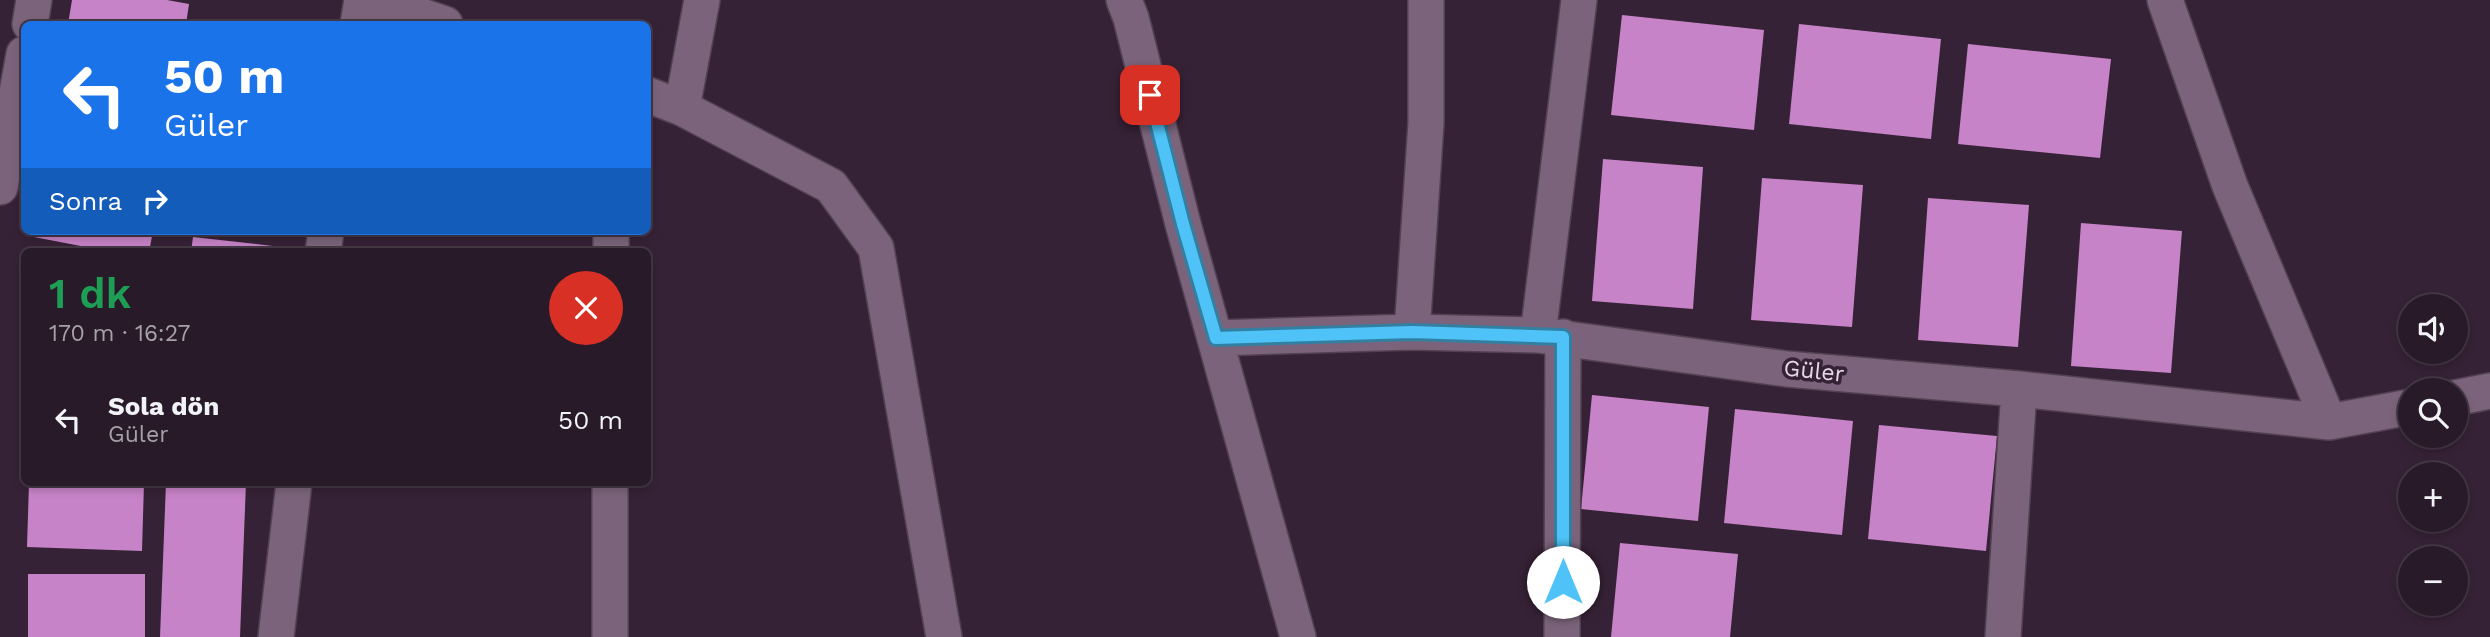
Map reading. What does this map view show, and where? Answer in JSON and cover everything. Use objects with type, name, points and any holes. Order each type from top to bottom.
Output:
[{"type":"street","points":[[30,21],[34,0]]},
{"type":"street","points":[[358,21],[362,0]]},
{"type":"street","points":[[374,0],[436,21]]},
{"type":"street","points":[[682,108],[702,0]]},
{"type":"street","points":[[1124,0],[1131,18],[1183,224],[1298,637]]},
{"type":"street","points":[[1412,332],[1426,123],[1426,0]]},
{"type":"street","points":[[1562,637],[1551,336],[1579,0]]},
{"type":"street","points":[[2165,0],[2230,186],[2329,422]]},
{"type":"street","points":[[0,187],[21,71]]},
{"type":"street","points":[[651,96],[682,108],[831,186],[876,248],[944,637]]},
{"type":"street","name":"Güler","points":[[1216,338],[1412,332],[1551,336],[1787,369],[2019,389],[2329,422],[2398,409]]},
{"type":"street","points":[[2003,637],[2019,389]]},
{"type":"street","points":[[2468,395],[2490,391]]},
{"type":"street","points":[[276,637],[294,486]]},
{"type":"street","points":[[610,486],[610,637]]},
{"type":"building","points":[[72,0],[167,0],[189,4],[186,21],[68,21]]},
{"type":"building","points":[[1622,15],[1764,30],[1754,130],[1611,115]]},
{"type":"building","points":[[1799,24],[1941,39],[1931,139],[1789,124]]},
{"type":"building","points":[[1968,44],[2111,59],[2100,158],[1958,144]]},
{"type":"building","points":[[1603,159],[1703,167],[1693,309],[1592,301]]},
{"type":"building","points":[[1762,178],[1863,185],[1852,327],[1751,320]]},
{"type":"building","points":[[1928,198],[2029,205],[2018,347],[1918,340]]},
{"type":"building","points":[[2081,223],[2182,231],[2171,373],[2071,366]]},
{"type":"building","points":[[152,235],[150,248],[91,248],[34,237]]},
{"type":"building","points":[[193,237],[273,246],[273,248],[192,248]]},
{"type":"building","points":[[1592,395],[1709,407],[1698,521],[1581,509]]},
{"type":"building","points":[[1735,409],[1853,421],[1842,535],[1724,523]]},
{"type":"building","points":[[1879,425],[1997,436],[1986,551],[1868,539]]},
{"type":"building","points":[[29,486],[144,486],[142,551],[27,547]]},
{"type":"building","points":[[166,486],[246,486],[240,637],[160,637]]},
{"type":"building","points":[[1620,543],[1738,554],[1730,637],[1611,637]]},
{"type":"building","points":[[28,574],[145,574],[145,637],[28,637]]},
{"type":"route","points":[[1150,95],[1216,338],[1412,332],[1563,337],[1563,582]]}]
